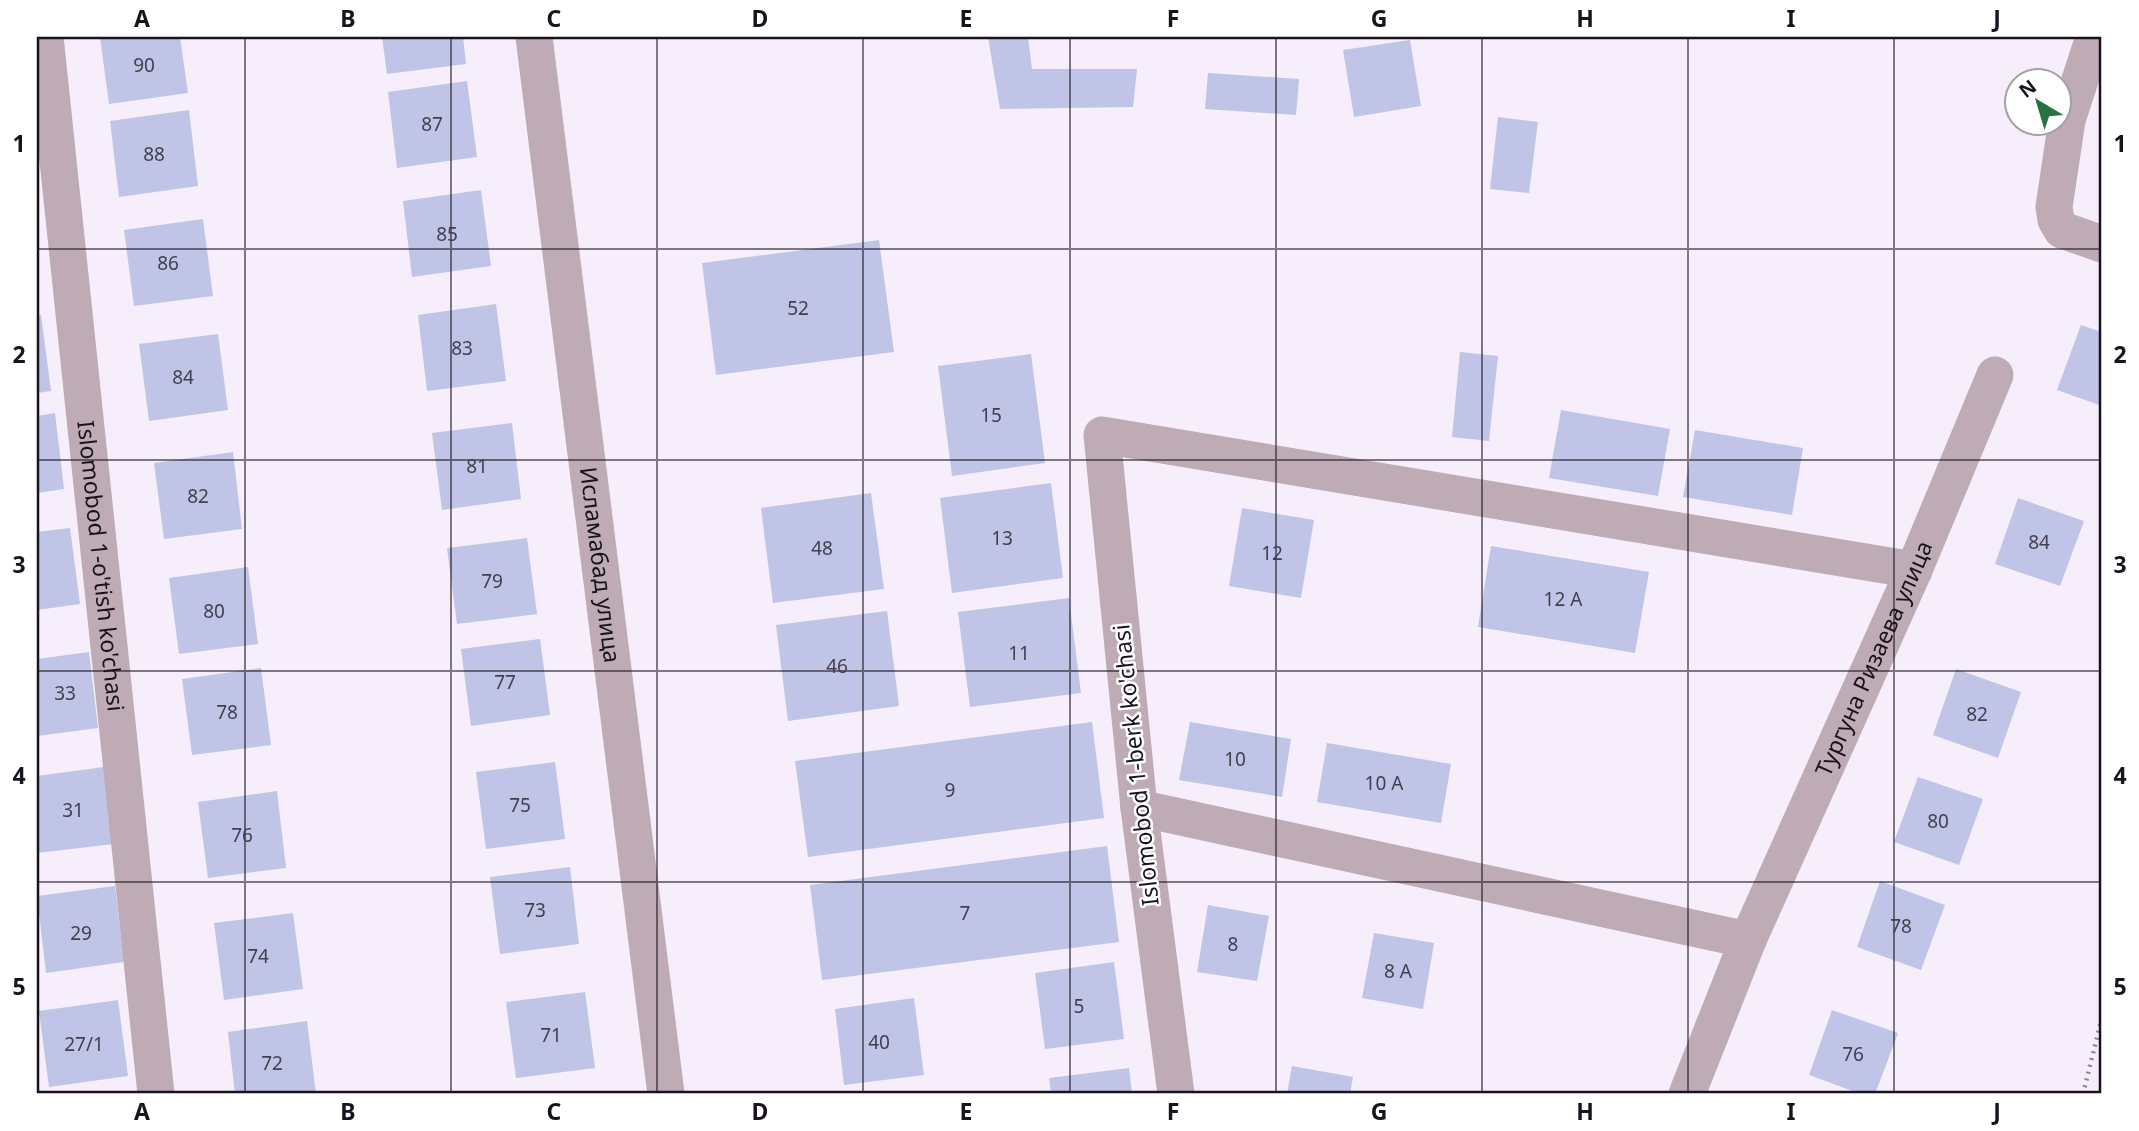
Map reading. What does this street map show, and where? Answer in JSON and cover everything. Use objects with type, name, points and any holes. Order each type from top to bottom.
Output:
[{"type":"street","name":"Islomobod 1-o'tish ko'chasi","points":[[45,37],[156,1094]]},
{"type":"street","name":"Исламабад улица","points":[[534,37],[666,1094]]},
{"type":"street","points":[[2094,37],[2067,120],[2053,207],[2062,230],[2102,244]]},
{"type":"street","name":"Тургуна Ризаева улица","points":[[1687,1094],[1748,940],[1913,570],[1995,375]]},
{"type":"street","name":"Islomobod 1-berk ko'chasi","points":[[1175,1094],[1139,808],[1102,435],[1913,570]]},
{"type":"street","points":[[1139,808],[1748,940]]},
{"type":"path","points":[[2083,1094],[2102,1017]]},
{"type":"building","points":[[100,37],[180,37],[188,93],[109,104]]},
{"type":"building","points":[[382,37],[463,37],[466,64],[387,74]]},
{"type":"building","points":[[988,37],[1028,37],[1032,69],[1137,69],[1133,107],[1000,109]]},
{"type":"building","points":[[1410,40],[1421,106],[1354,117],[1343,50]]},
{"type":"building","points":[[1208,73],[1299,79],[1296,115],[1205,109]]},
{"type":"building","points":[[467,81],[477,157],[397,168],[388,92]]},
{"type":"building","points":[[189,110],[198,186],[119,197],[110,121]]},
{"type":"building","points":[[1498,117],[1538,122],[1529,193],[1490,189]]},
{"type":"building","points":[[481,190],[491,266],[412,277],[403,201]]},
{"type":"building","points":[[203,219],[213,296],[134,306],[124,230]]},
{"type":"building","points":[[879,240],[894,352],[716,375],[702,263]]},
{"type":"building","points":[[496,304],[506,381],[427,391],[418,315]]},
{"type":"building","points":[[37,315],[41,315],[51,391],[37,393]]},
{"type":"building","points":[[2081,325],[2102,332],[2102,406],[2057,390]]},
{"type":"building","points":[[218,334],[228,410],[149,421],[139,344]]},
{"type":"building","points":[[1460,352],[1498,356],[1489,441],[1452,437]]},
{"type":"building","points":[[1031,354],[1045,463],[952,476],[938,366]]},
{"type":"building","points":[[1561,410],[1670,429],[1658,496],[1549,478]]},
{"type":"building","points":[[55,413],[64,489],[37,493],[37,416]]},
{"type":"building","points":[[512,423],[521,499],[442,510],[432,433]]},
{"type":"building","points":[[1695,430],[1803,448],[1792,515],[1683,497]]},
{"type":"building","points":[[233,452],[242,529],[164,539],[154,463]]},
{"type":"building","points":[[1051,483],[1063,578],[952,593],[940,498]]},
{"type":"building","points":[[871,493],[884,589],[773,603],[761,508]]},
{"type":"building","points":[[2018,498],[2084,521],[2060,586],[1995,564]]},
{"type":"building","points":[[1242,508],[1314,520],[1301,598],[1229,586]]},
{"type":"building","points":[[70,528],[80,604],[37,610],[37,532]]},
{"type":"building","points":[[527,538],[537,614],[457,624],[447,548]]},
{"type":"building","points":[[1491,546],[1649,572],[1635,653],[1478,627]]},
{"type":"building","points":[[248,567],[258,644],[179,654],[169,578]]},
{"type":"building","points":[[1069,598],[1081,693],[970,707],[958,612]]},
{"type":"building","points":[[887,611],[899,706],[788,721],[776,625]]},
{"type":"building","points":[[540,639],[550,715],[471,726],[461,649]]},
{"type":"building","points":[[89,652],[98,728],[37,736],[37,659]]},
{"type":"building","points":[[261,668],[271,745],[192,755],[182,679]]},
{"type":"building","points":[[1956,669],[2021,692],[1998,758],[1933,735]]},
{"type":"building","points":[[1092,722],[1104,818],[808,857],[795,761]]},
{"type":"building","points":[[1190,722],[1291,739],[1282,797],[1179,780]]},
{"type":"building","points":[[1327,743],[1451,764],[1441,823],[1317,802]]},
{"type":"building","points":[[555,762],[565,839],[486,849],[476,772]]},
{"type":"building","points":[[104,767],[114,844],[37,853],[37,776]]},
{"type":"building","points":[[1918,777],[1983,799],[1959,865],[1894,842]]},
{"type":"building","points":[[277,791],[286,868],[208,878],[198,802]]},
{"type":"building","points":[[1107,846],[1119,942],[822,980],[810,885]]},
{"type":"building","points":[[570,867],[579,944],[500,954],[490,877]]},
{"type":"building","points":[[1880,881],[1945,905],[1921,970],[1857,947]]},
{"type":"building","points":[[115,886],[124,962],[46,973],[37,896]]},
{"type":"building","points":[[1208,905],[1269,916],[1257,981],[1197,972]]},
{"type":"building","points":[[293,913],[303,989],[224,1000],[214,923]]},
{"type":"building","points":[[1374,933],[1434,943],[1423,1009],[1362,998]]},
{"type":"building","points":[[1114,962],[1124,1039],[1045,1049],[1035,973]]},
{"type":"building","points":[[585,992],[595,1068],[516,1078],[506,1002]]},
{"type":"building","points":[[914,998],[924,1075],[844,1085],[835,1009]]},
{"type":"building","points":[[118,1000],[128,1076],[49,1087],[39,1011]]},
{"type":"building","points":[[1832,1010],[1898,1033],[1875,1094],[1861,1094],[1809,1075]]},
{"type":"building","points":[[307,1021],[316,1094],[235,1094],[228,1032]]},
{"type":"building","points":[[1292,1066],[1353,1077],[1350,1094],[1287,1094]]},
{"type":"building","points":[[1129,1068],[1132,1094],[1051,1094],[1049,1078]]}]
